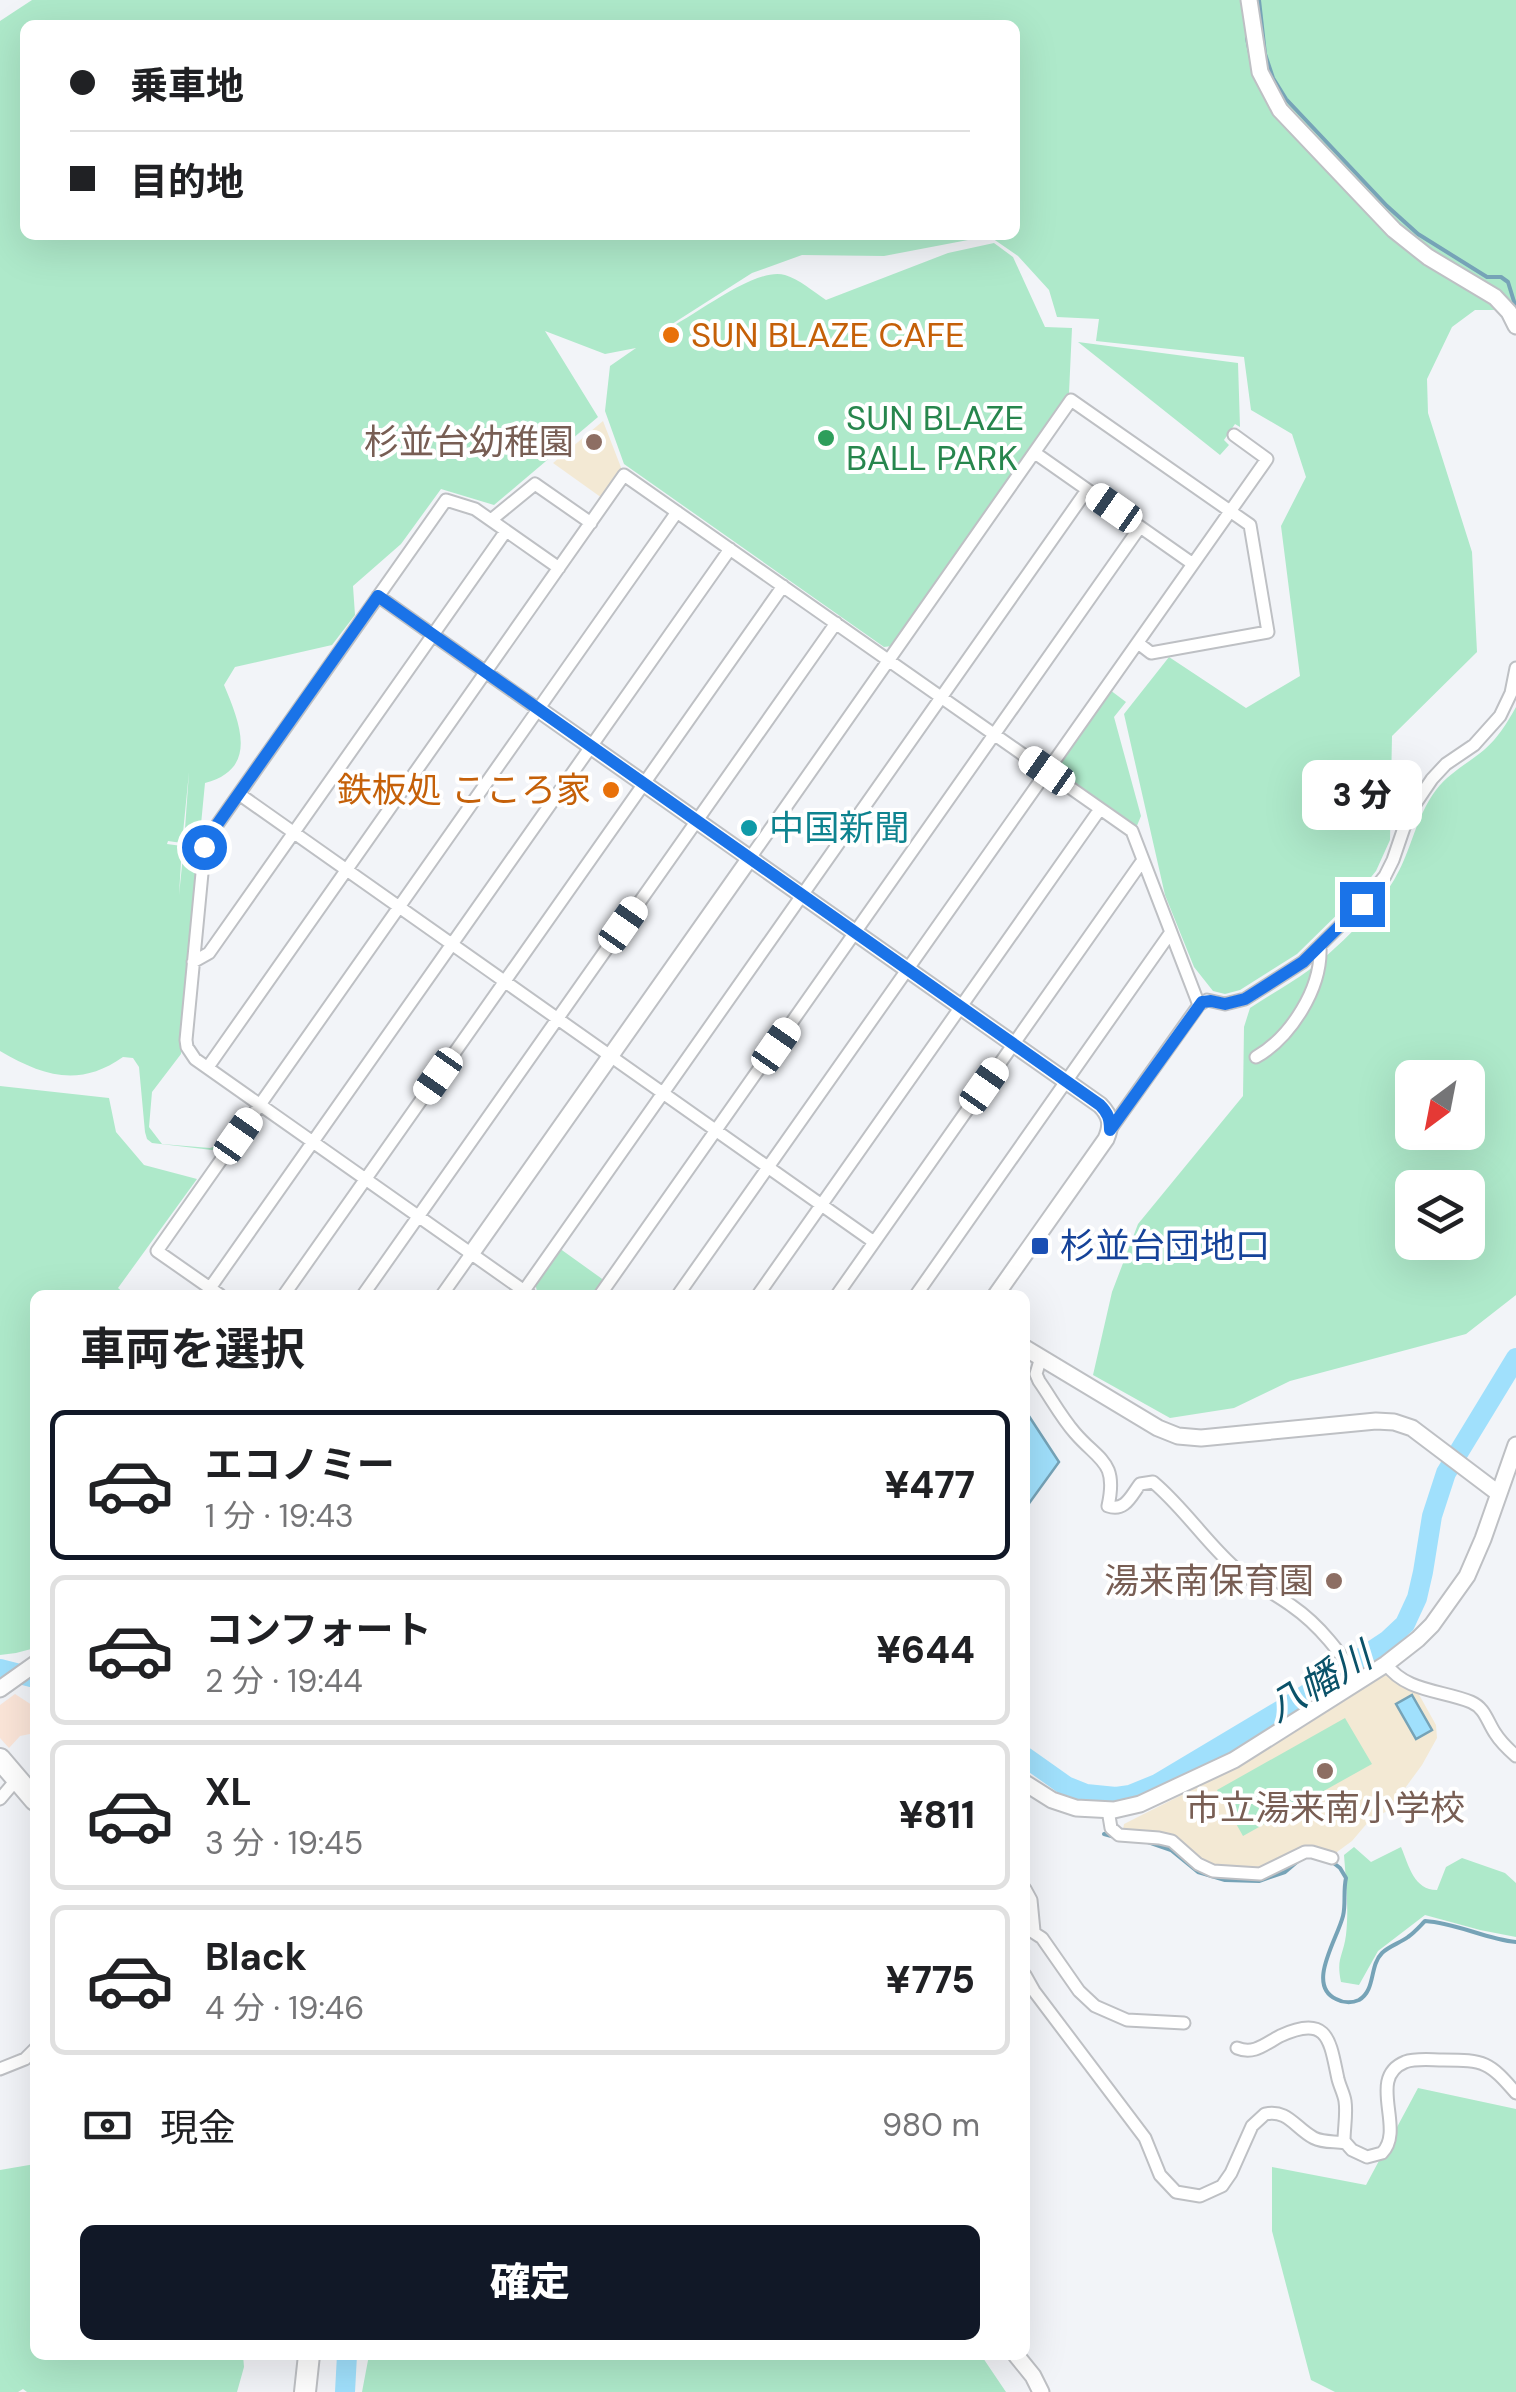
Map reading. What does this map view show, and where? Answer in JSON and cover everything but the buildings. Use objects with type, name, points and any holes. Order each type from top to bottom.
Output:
[{"type":"highway","points":[[0,1759],[30,1794]]},
{"type":"highway","points":[[306,2392],[309,2360]]},
{"type":"street","points":[[1249,0],[1260,72],[1280,110],[1394,230],[1428,257],[1495,297],[1516,326]]},
{"type":"street","points":[[446,1290],[1072,400],[1250,525],[1268,632],[1151,653],[1138,643]]},
{"type":"street","points":[[682,1290],[1268,459],[1234,435]]},
{"type":"street","points":[[1035,453],[1193,564]]},
{"type":"street","points":[[208,1068],[624,474],[1132,831],[1199,1005]]},
{"type":"street","points":[[491,520],[535,484],[591,523]]},
{"type":"street","points":[[528,1290],[1087,490]]},
{"type":"street","points":[[520,1290],[195,1059],[187,1047],[204,845],[446,500],[474,509],[558,568]]},
{"type":"street","points":[[212,1290],[157,1251],[677,512]]},
{"type":"street","points":[[604,1290],[1140,526]]},
{"type":"street","points":[[193,962],[209,953],[506,531]]},
{"type":"street","points":[[216,1290],[313,1142],[730,549]]},
{"type":"street","points":[[288,1290],[783,586]]},
{"type":"street","points":[[378,596],[1066,1081],[1107,1112],[1110,1130]]},
{"type":"street","points":[[366,1290],[836,623]]},
{"type":"street","points":[[999,1290],[1199,1005],[1206,1000],[1225,1004],[1245,999],[1320,947],[1362,904],[1385,876],[1409,813],[1432,779],[1474,745],[1500,716],[1511,693],[1516,668]]},
{"type":"street","points":[[238,794],[874,1242]]},
{"type":"street","points":[[761,1290],[1100,808]]},
{"type":"street","points":[[840,1290],[1143,860]]},
{"type":"street","points":[[920,1290],[1171,932]]},
{"type":"street","points":[[1256,1057],[1282,1038],[1313,989],[1320,970],[1320,947]]},
{"type":"street","points":[[1030,1351],[1158,1428],[1178,1436],[1201,1438],[1385,1420],[1412,1428],[1492,1489]]},
{"type":"street","points":[[1041,1357],[1036,1374],[1039,1380],[1075,1433],[1104,1460],[1110,1476],[1108,1506],[1125,1505],[1140,1484],[1153,1482],[1238,1571],[1295,1607],[1341,1652],[1357,1678]]},
{"type":"street","points":[[1030,1786],[1064,1804],[1089,1810],[1140,1804],[1224,1765],[1357,1678],[1386,1664],[1418,1640],[1456,1594],[1476,1558],[1492,1489],[1516,1444]]},
{"type":"street","points":[[1386,1664],[1396,1676],[1428,1691],[1476,1704],[1516,1756]]},
{"type":"street","points":[[1,1688],[30,1668]]},
{"type":"street","points":[[0,1799],[17,1779]]},
{"type":"street","points":[[1108,1810],[1114,1832],[1172,1841],[1198,1864],[1213,1871],[1260,1874],[1305,1852],[1332,1858]]},
{"type":"street","points":[[1030,1901],[1030,1929],[1095,2006],[1127,2020],[1184,2023]]},
{"type":"street","points":[[1030,1984],[1145,2138],[1160,2175],[1176,2192],[1200,2196],[1222,2186],[1252,2126],[1264,2114],[1282,2113],[1312,2137],[1345,2144],[1359,2155],[1375,2156],[1388,2147],[1391,2132],[1387,2084],[1394,2070],[1407,2061],[1476,2061],[1492,2068],[1516,2094]]},
{"type":"street","points":[[1236,2048],[1250,2051],[1304,2029],[1322,2032],[1329,2039],[1345,2099],[1345,2144]]},
{"type":"street","points":[[0,2069],[30,2054]]},
{"type":"street","points":[[1020,2360],[1041,2392]]},
{"type":"shaded area","name":"杉並台幼稚園","points":[[603,421],[622,470],[602,498],[553,463]]},
{"type":"shaded area","name":"市立湯来南小学校","points":[[1387,1674],[1417,1691],[1436,1725],[1437,1738],[1389,1810],[1369,1821],[1337,1852],[1313,1849],[1259,1870],[1204,1865],[1180,1842],[1123,1830],[1124,1824],[1247,1762]]},
{"type":"shaded area","points":[[15,1694],[30,1704],[30,1734],[20,1736],[9,1748],[0,1738],[0,1705]]},
{"type":"green space","points":[[32,0],[1516,0],[1516,310],[1475,310],[1452,327],[1427,379],[1428,413],[1472,552],[1477,652],[1392,736],[1390,840],[1376,871],[1297,954],[1240,990],[1225,994],[1213,991],[1194,967],[1165,895],[1124,714],[1169,657],[1246,708],[1300,676],[1281,526],[1306,477],[1292,434],[1251,410],[1244,357],[1096,341],[1099,319],[1057,317],[1049,290],[1018,256],[995,240],[1020,240],[1020,20],[20,20],[20,240],[968,240],[884,256],[802,255],[752,273],[658,333],[739,286],[772,274],[790,277],[826,300],[948,253],[994,243],[1013,257],[1045,327],[1072,328],[1069,393],[892,646],[884,647],[624,464],[605,411],[610,366],[636,348],[605,354],[545,331],[598,417],[494,505],[441,489],[401,544],[353,586],[355,615],[332,645],[235,667],[224,685],[239,729],[239,756],[222,776],[205,783],[199,845],[184,843],[189,772],[182,843],[167,844],[182,846],[179,895],[184,846],[199,848],[181,1054],[152,1092],[149,1127],[162,1144],[210,1148],[229,1142],[212,1150],[152,1143],[147,1139],[139,1067],[133,1058],[123,1057],[91,1073],[61,1075],[31,1067],[0,1051],[0,21]]},
{"type":"green space","points":[[1078,342],[1238,363],[1240,427],[1235,424],[1224,440],[1229,445],[1220,455]]},
{"type":"green space","points":[[1110,690],[1126,702],[1114,717],[1141,816],[1136,828],[1060,772],[1058,763]]},
{"type":"green space","points":[[1516,707],[1516,1295],[1466,1334],[1290,1381],[1234,1408],[1170,1418],[1093,1375],[1112,1292],[1138,1224],[1243,1096],[1244,1027],[1250,1008],[1320,962],[1367,916],[1394,880],[1436,790],[1502,730]]},
{"type":"green space","points":[[0,1086],[109,1098],[116,1132],[144,1165],[197,1179],[118,1288],[120,1290],[30,1290],[30,1649],[0,1655]]},
{"type":"green space","points":[[559,1248],[605,1281],[599,1290],[537,1290],[535,1282]]},
{"type":"green space","points":[[1345,1718],[1372,1764],[1243,1836],[1217,1790]]},
{"type":"green space","points":[[1354,1847],[1371,1862],[1401,1847],[1413,1876],[1429,1889],[1437,1890],[1446,1867],[1462,1858],[1505,1873],[1516,1883],[1516,1937],[1425,1915],[1378,1951],[1359,1985],[1341,1982],[1347,1915],[1344,1855]]},
{"type":"green space","points":[[1418,2088],[1516,2109],[1516,2392],[1335,2392],[1311,2380],[1272,2231],[1272,2167],[1366,2185]]},
{"type":"green space","points":[[30,2165],[30,2360],[243,2360],[237,2392],[0,2392],[0,2170]]},
{"type":"green space","points":[[368,2360],[984,2360],[1006,2392],[362,2392]]},
{"type":"water","points":[[1030,1418],[1059,1462],[1030,1502]]},
{"type":"water","points":[[1412,1695],[1432,1730],[1416,1739],[1396,1704]]},
{"type":"waterway","points":[[1259,0],[1265,54],[1286,99],[1418,234],[1487,277],[1501,277],[1508,282],[1516,308]]},
{"type":"waterway","points":[[1247,38],[1252,63]]},
{"type":"waterway","name":"八幡川","points":[[1030,1761],[1066,1786],[1086,1794],[1130,1795],[1157,1784],[1296,1701],[1388,1640],[1405,1624],[1417,1598],[1432,1516],[1446,1473],[1516,1358]]},
{"type":"waterway","name":"八幡川","points":[[0,1669],[30,1677]]},
{"type":"waterway","points":[[1104,1834],[1115,1837]]},
{"type":"waterway","points":[[1148,1842],[1171,1850],[1198,1872],[1225,1880],[1259,1881],[1285,1872],[1298,1861]]},
{"type":"waterway","points":[[1331,1861],[1346,1878],[1344,1907],[1323,1973],[1327,1992],[1339,2000],[1353,2002],[1364,1996],[1382,1953],[1425,1921],[1516,1942]]},
{"type":"waterway","points":[[345,2392],[347,2360]]},
{"type":"place","name":"SUN BLAZE CAFE","points":[[671,335]]},
{"type":"place","name":"SUN BLAZE BALL PARK","points":[[826,438]]},
{"type":"place","name":"杉並台幼稚園","points":[[594,442]]},
{"type":"place","name":"鉄板処 こころ家","points":[[611,790]]},
{"type":"place","name":"中国新聞","points":[[749,828]]},
{"type":"place","name":"杉並台団地口","points":[[1040,1246]]},
{"type":"place","name":"湯来南保育園","points":[[1334,1581]]},
{"type":"place","name":"市立湯来南小学校","points":[[1325,1771]]},
{"type":"route","points":[[204,847],[378,596],[1100,1105],[1107,1112],[1110,1130],[1202,1002],[1225,1004],[1245,999],[1303,962],[1362,904]]}]
